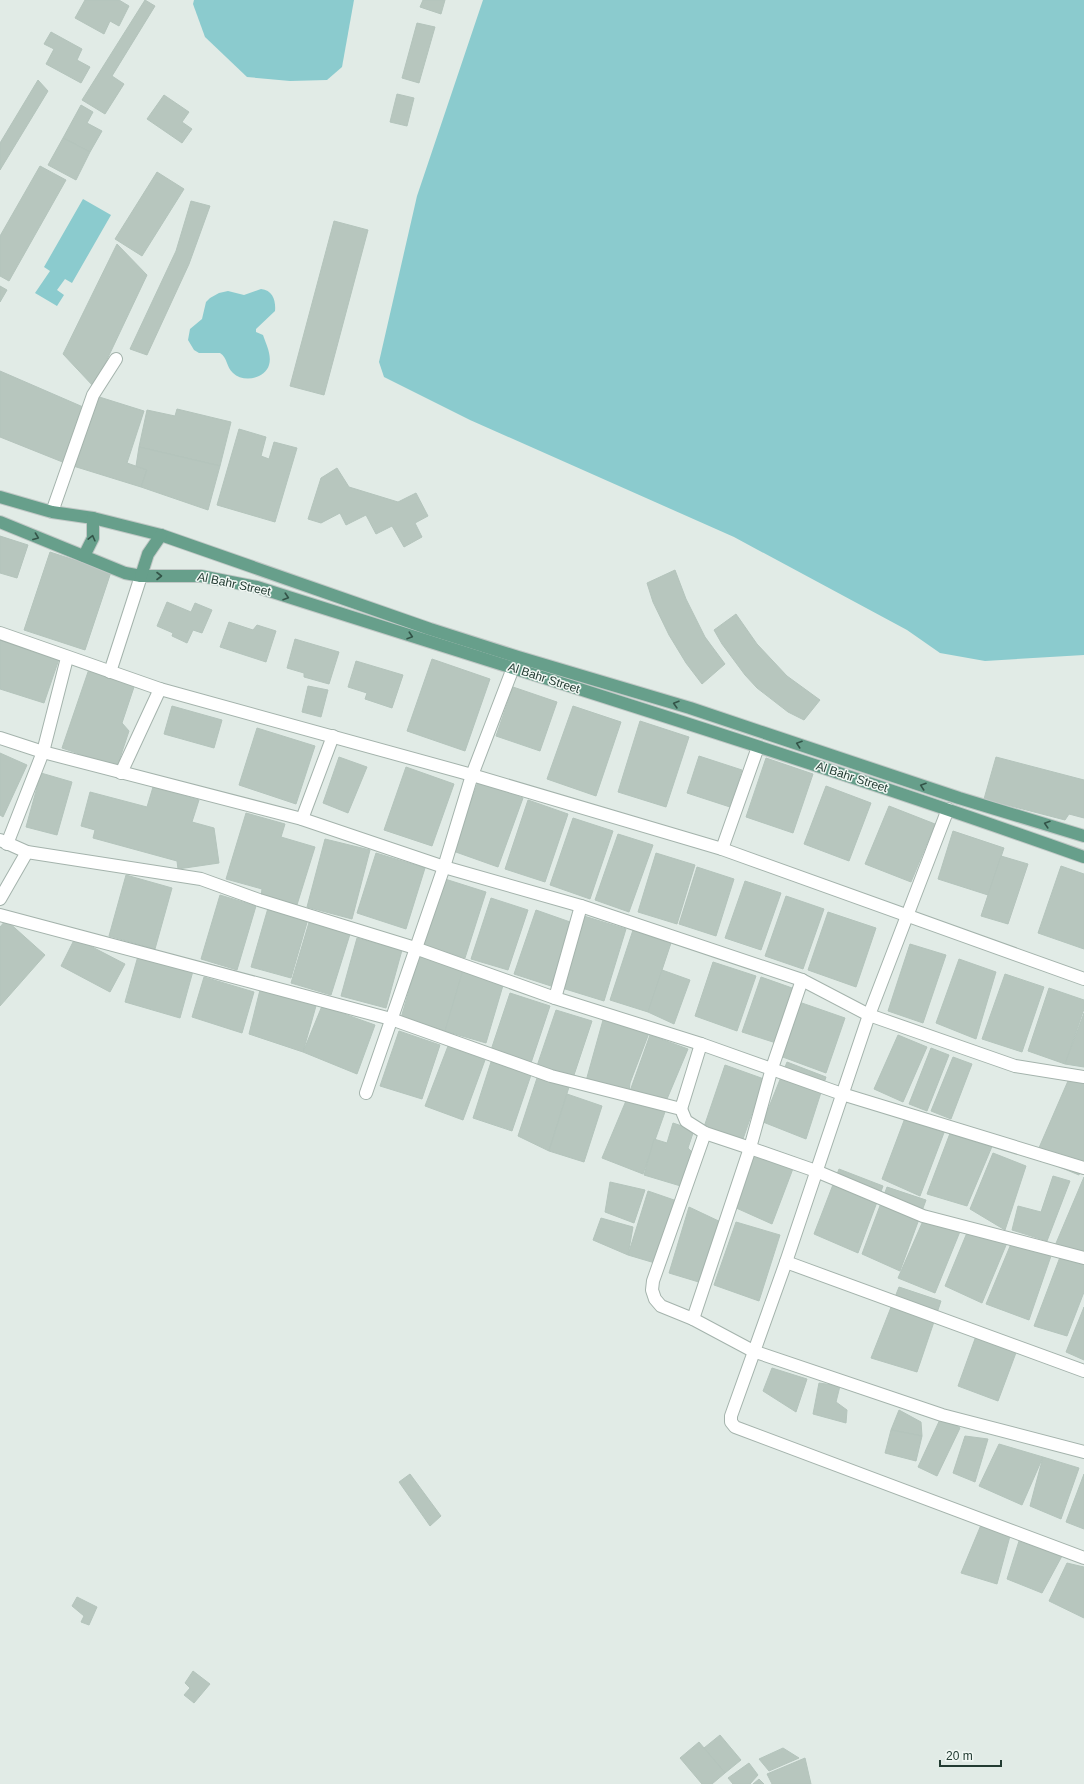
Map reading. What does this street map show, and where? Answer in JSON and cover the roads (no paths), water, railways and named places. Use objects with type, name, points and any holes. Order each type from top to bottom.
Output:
[{"type":"main road","name":"Al Bahr Street","points":[[0,497],[52,512],[93,518],[161,535],[336,597],[474,643],[705,713],[959,798],[1084,836]]},
{"type":"main road","points":[[84,556],[93,538],[93,518]]},
{"type":"main road","name":"Al Bahr Street","points":[[0,522],[126,573],[141,576],[201,576],[257,587],[758,746],[948,809],[1084,857]]},
{"type":"main road","points":[[141,576],[148,554],[161,535]]},
{"type":"street","points":[[52,512],[93,395],[116,359]]},
{"type":"street","points":[[110,672],[141,576]]},
{"type":"street","points":[[0,633],[67,658],[160,689],[472,775],[722,849],[1084,978]]},
{"type":"street","points":[[67,658],[43,752],[4,842],[27,852],[201,879],[259,900],[415,948],[555,998],[701,1044],[842,1094],[1084,1168]]},
{"type":"street","points":[[366,1093],[444,867],[472,775],[512,668]]},
{"type":"street","points":[[121,772],[160,689]]},
{"type":"street","points":[[302,819],[333,736]]},
{"type":"street","points":[[0,738],[43,752],[302,819],[444,867],[582,906],[802,980],[869,1014],[1015,1066],[1084,1077]]},
{"type":"street","points":[[722,849],[758,746]]},
{"type":"street","points":[[948,809],[869,1014],[786,1262],[731,1416],[731,1422],[735,1427],[1084,1558]]},
{"type":"street","points":[[0,899],[27,852]]},
{"type":"street","points":[[555,998],[582,906]]},
{"type":"street","points":[[0,915],[391,1020],[551,1076],[681,1109]]},
{"type":"street","points":[[693,1319],[750,1148],[772,1068],[802,980]]},
{"type":"street","points":[[701,1044],[681,1109],[686,1121],[705,1133],[816,1171],[923,1216],[1084,1258]]},
{"type":"street","points":[[705,1133],[653,1281],[652,1290],[655,1299],[661,1306],[693,1319],[753,1351],[942,1416],[1084,1452]]},
{"type":"street","points":[[786,1262],[1084,1371]]},
{"type":"water","points":[[194,0],[354,0],[342,67],[327,80],[290,81],[247,77],[205,37],[193,4]]},
{"type":"water","points":[[483,0],[1084,0],[1084,655],[985,661],[940,653],[907,630],[734,537],[470,420],[384,377],[379,362],[417,196]]},
{"type":"water","points":[[83,199],[111,215],[72,283],[65,279],[57,290],[64,295],[57,306],[35,293],[50,271],[44,267]]},
{"type":"water","points":[[261,289],[268,291],[271,294],[275,303],[275,311],[256,329],[256,332],[263,335],[270,361],[267,370],[263,374],[248,379],[242,378],[231,371],[223,355],[220,353],[199,353],[194,350],[188,340],[190,329],[202,319],[206,302],[210,298],[219,293],[228,291],[244,295]]}]
